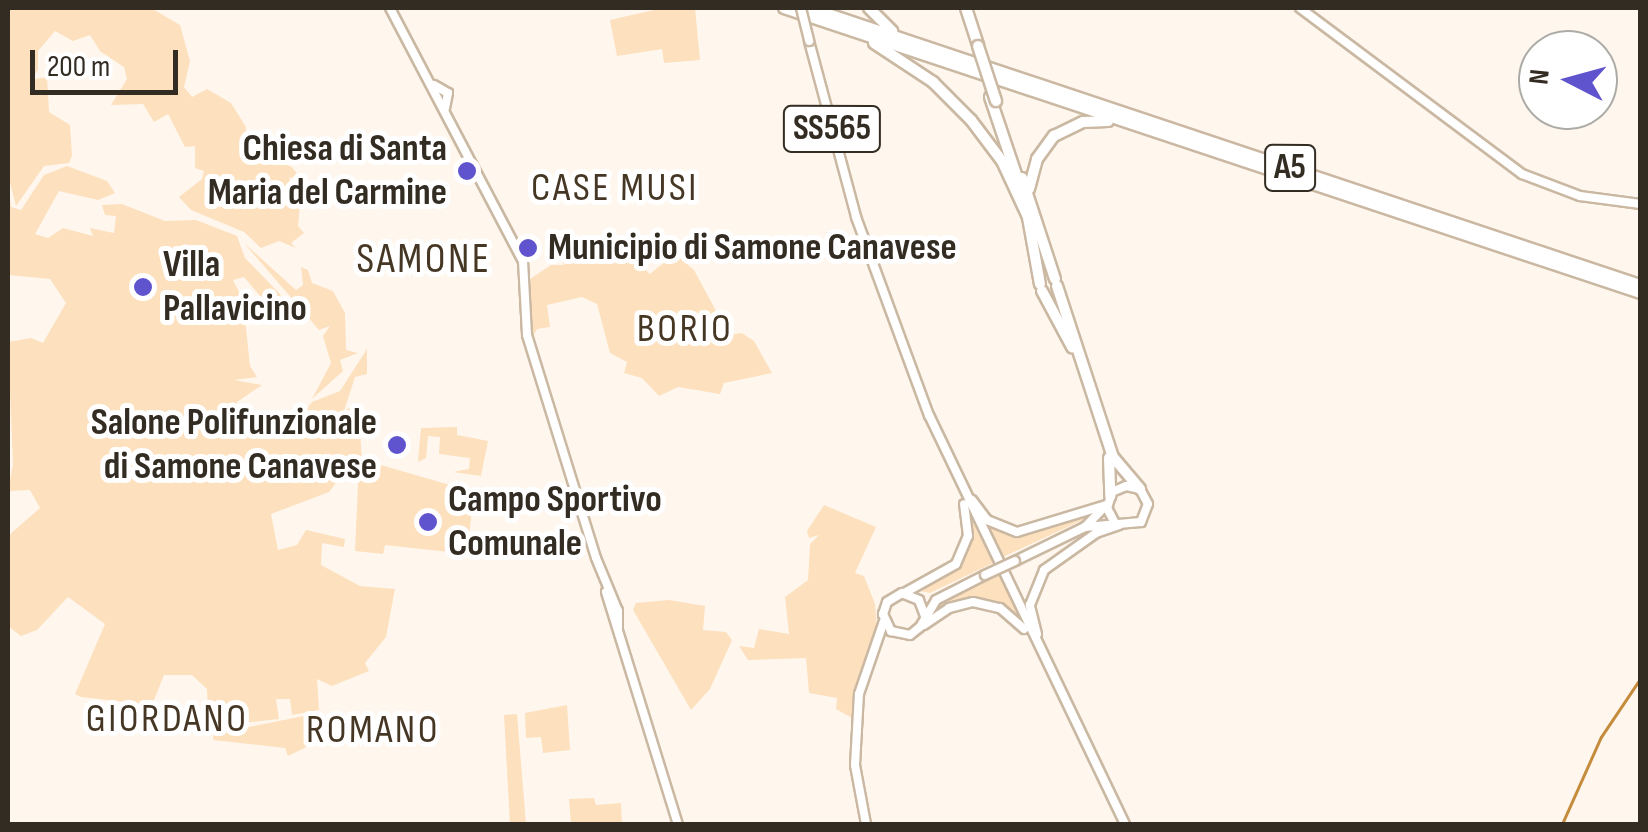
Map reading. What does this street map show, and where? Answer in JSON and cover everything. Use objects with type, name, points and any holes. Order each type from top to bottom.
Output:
[{"type":"highway","name":"A5","points":[[784,8],[1640,293]]},
{"type":"highway","name":"A5","points":[[810,8],[1640,284]]},
{"type":"highway","points":[[869,8],[886,27],[940,51]]},
{"type":"highway","points":[[963,8],[1114,458],[1140,490]]},
{"type":"highway","points":[[823,20],[900,58],[948,96],[1002,161],[1028,217]]},
{"type":"highway","points":[[993,99],[1028,217],[1041,288],[1072,348],[1104,440],[1108,501]]},
{"type":"highway","points":[[1030,200],[1036,159],[1072,126],[1104,120],[1160,133]]},
{"type":"main road","points":[[390,8],[440,96],[522,262],[527,335],[678,824]]},
{"type":"main road","name":"SS565","points":[[801,8],[872,264],[960,485],[1124,824]]},
{"type":"main road","points":[[1300,8],[1522,174],[1580,196],[1640,204]]},
{"type":"main road","points":[[960,485],[987,520],[1010,531],[1035,531],[1108,501]]},
{"type":"main road","points":[[866,824],[854,745],[862,678],[878,650],[886,602],[939,578],[960,557],[969,529],[960,485]]},
{"type":"main road","points":[[902,594],[948,592],[1085,527],[1134,526],[1146,516],[1148,500],[1140,490],[1121,487],[1085,527]]},
{"type":"main road","points":[[1108,501],[1117,524]]},
{"type":"main road","points":[[1036,644],[1030,612],[1038,578],[1084,541],[1117,524]]},
{"type":"main road","points":[[920,628],[925,616],[948,592]]},
{"type":"main road","points":[[915,596],[925,616]]},
{"type":"main road","points":[[878,650],[948,608],[983,603],[1008,613],[1036,644]]},
{"type":"main road","points":[[884,621],[902,636]]},
{"type":"shaded area","points":[[8,8],[151,8],[180,25],[190,61],[184,87],[192,97],[207,89],[231,103],[246,127],[247,149],[292,167],[299,176],[289,178],[294,192],[301,192],[298,226],[304,233],[291,243],[296,248],[279,241],[261,248],[244,232],[191,210],[179,197],[202,179],[204,171],[195,168],[195,146],[185,147],[168,114],[154,122],[143,104],[111,105],[127,79],[124,67],[100,51],[90,35],[73,41],[55,31],[38,51],[38,70],[30,80],[47,77],[49,112],[70,125],[72,156],[69,163],[44,166],[16,206],[8,175]]},
{"type":"shaded area","points":[[663,8],[695,8],[700,60],[664,63],[662,49],[617,56],[610,20]]},
{"type":"shaded area","points":[[67,166],[107,181],[115,193],[98,200],[59,191],[35,234],[48,238],[63,228],[93,236],[90,228],[114,233],[116,216],[105,215],[102,205],[122,204],[165,221],[196,220],[237,236],[245,258],[280,294],[288,309],[266,303],[244,277],[233,280],[243,300],[250,366],[257,377],[234,380],[262,385],[237,402],[236,412],[255,420],[260,435],[295,425],[312,402],[340,391],[367,349],[367,374],[355,377],[344,411],[353,406],[352,414],[359,416],[362,461],[355,458],[329,492],[271,514],[278,550],[297,545],[306,530],[345,539],[344,547],[322,543],[321,565],[360,586],[395,589],[386,637],[365,663],[369,671],[332,686],[317,679],[319,710],[292,715],[290,699],[276,699],[279,719],[243,723],[208,710],[207,689],[192,675],[164,675],[152,705],[81,697],[75,694],[105,624],[68,597],[37,630],[21,636],[8,626],[8,536],[40,508],[30,490],[8,491],[13,465],[8,342],[31,338],[43,343],[66,303],[50,279],[8,275],[8,186],[11,207],[21,210],[44,175]]},
{"type":"shaded area","points":[[575,235],[632,239],[637,262],[650,274],[666,261],[681,259],[694,270],[729,335],[742,333],[754,341],[772,373],[724,383],[720,394],[678,387],[659,396],[642,378],[624,373],[627,362],[610,353],[597,304],[582,297],[547,305],[550,327],[537,329],[533,337],[530,279],[551,265],[564,265],[553,248],[567,258],[582,249]]},
{"type":"shaded area","points":[[244,243],[296,290],[303,285],[301,267],[308,270],[312,283],[333,291],[345,313],[346,350],[358,353],[340,360],[343,371],[312,399],[331,363],[323,336],[330,326],[319,330]]},
{"type":"shaded area","points":[[457,427],[457,435],[488,441],[481,476],[453,472],[469,469],[470,458],[439,454],[440,437],[428,436],[426,458],[418,462],[421,428]]},
{"type":"shaded area","points":[[367,461],[474,492],[467,554],[385,545],[383,554],[355,551],[358,484]]},
{"type":"shaded area","points":[[824,505],[876,527],[855,573],[864,576],[875,604],[878,641],[859,673],[852,718],[836,709],[837,698],[809,693],[806,658],[748,660],[739,646],[754,648],[759,629],[789,634],[785,597],[808,580],[810,544],[819,535],[809,538],[807,531]]},
{"type":"shaded area","points":[[1091,516],[1001,558],[983,519],[1029,534]]},
{"type":"shaded area","points":[[972,520],[993,563],[930,593],[916,590],[958,565]]},
{"type":"shaded area","points":[[998,573],[1020,618],[979,600],[950,604],[930,616],[939,602]]},
{"type":"shaded area","points":[[669,600],[705,606],[703,630],[726,632],[732,640],[710,689],[691,710],[633,610],[636,603]]},
{"type":"shaded area","points":[[567,705],[570,750],[543,753],[541,737],[526,738],[525,713]]},
{"type":"shaded area","points":[[319,713],[338,721],[337,732],[288,756],[285,748],[213,740],[215,715],[249,727]]},
{"type":"shaded area","points":[[517,714],[526,824],[510,824],[504,715]]},
{"type":"shaded area","points":[[594,798],[596,805],[621,803],[622,824],[571,824],[569,799]]},
{"type":"waterway","points":[[1562,824],[1601,737],[1640,679]]},
{"type":"place","name":"Chiesa di Santa Maria del Carmine","points":[[467,171]]},
{"type":"place","name":"Municipio di Samone Canavese","points":[[528,248]]},
{"type":"place","name":"Villa Pallavicino","points":[[143,287]]},
{"type":"place","name":"Salone Polifunzionale di Samone Canavese","points":[[397,445]]},
{"type":"place","name":"Campo Sportivo Comunale","points":[[428,522]]},
{"type":"district","name":"CASE MUSI","points":[[615,188]]},
{"type":"district","name":"SAMONE","points":[[424,260]]},
{"type":"district","name":"BORIO","points":[[685,329]]},
{"type":"district","name":"GIORDANO","points":[[167,719]]},
{"type":"district","name":"ROMANO","points":[[373,730]]}]
